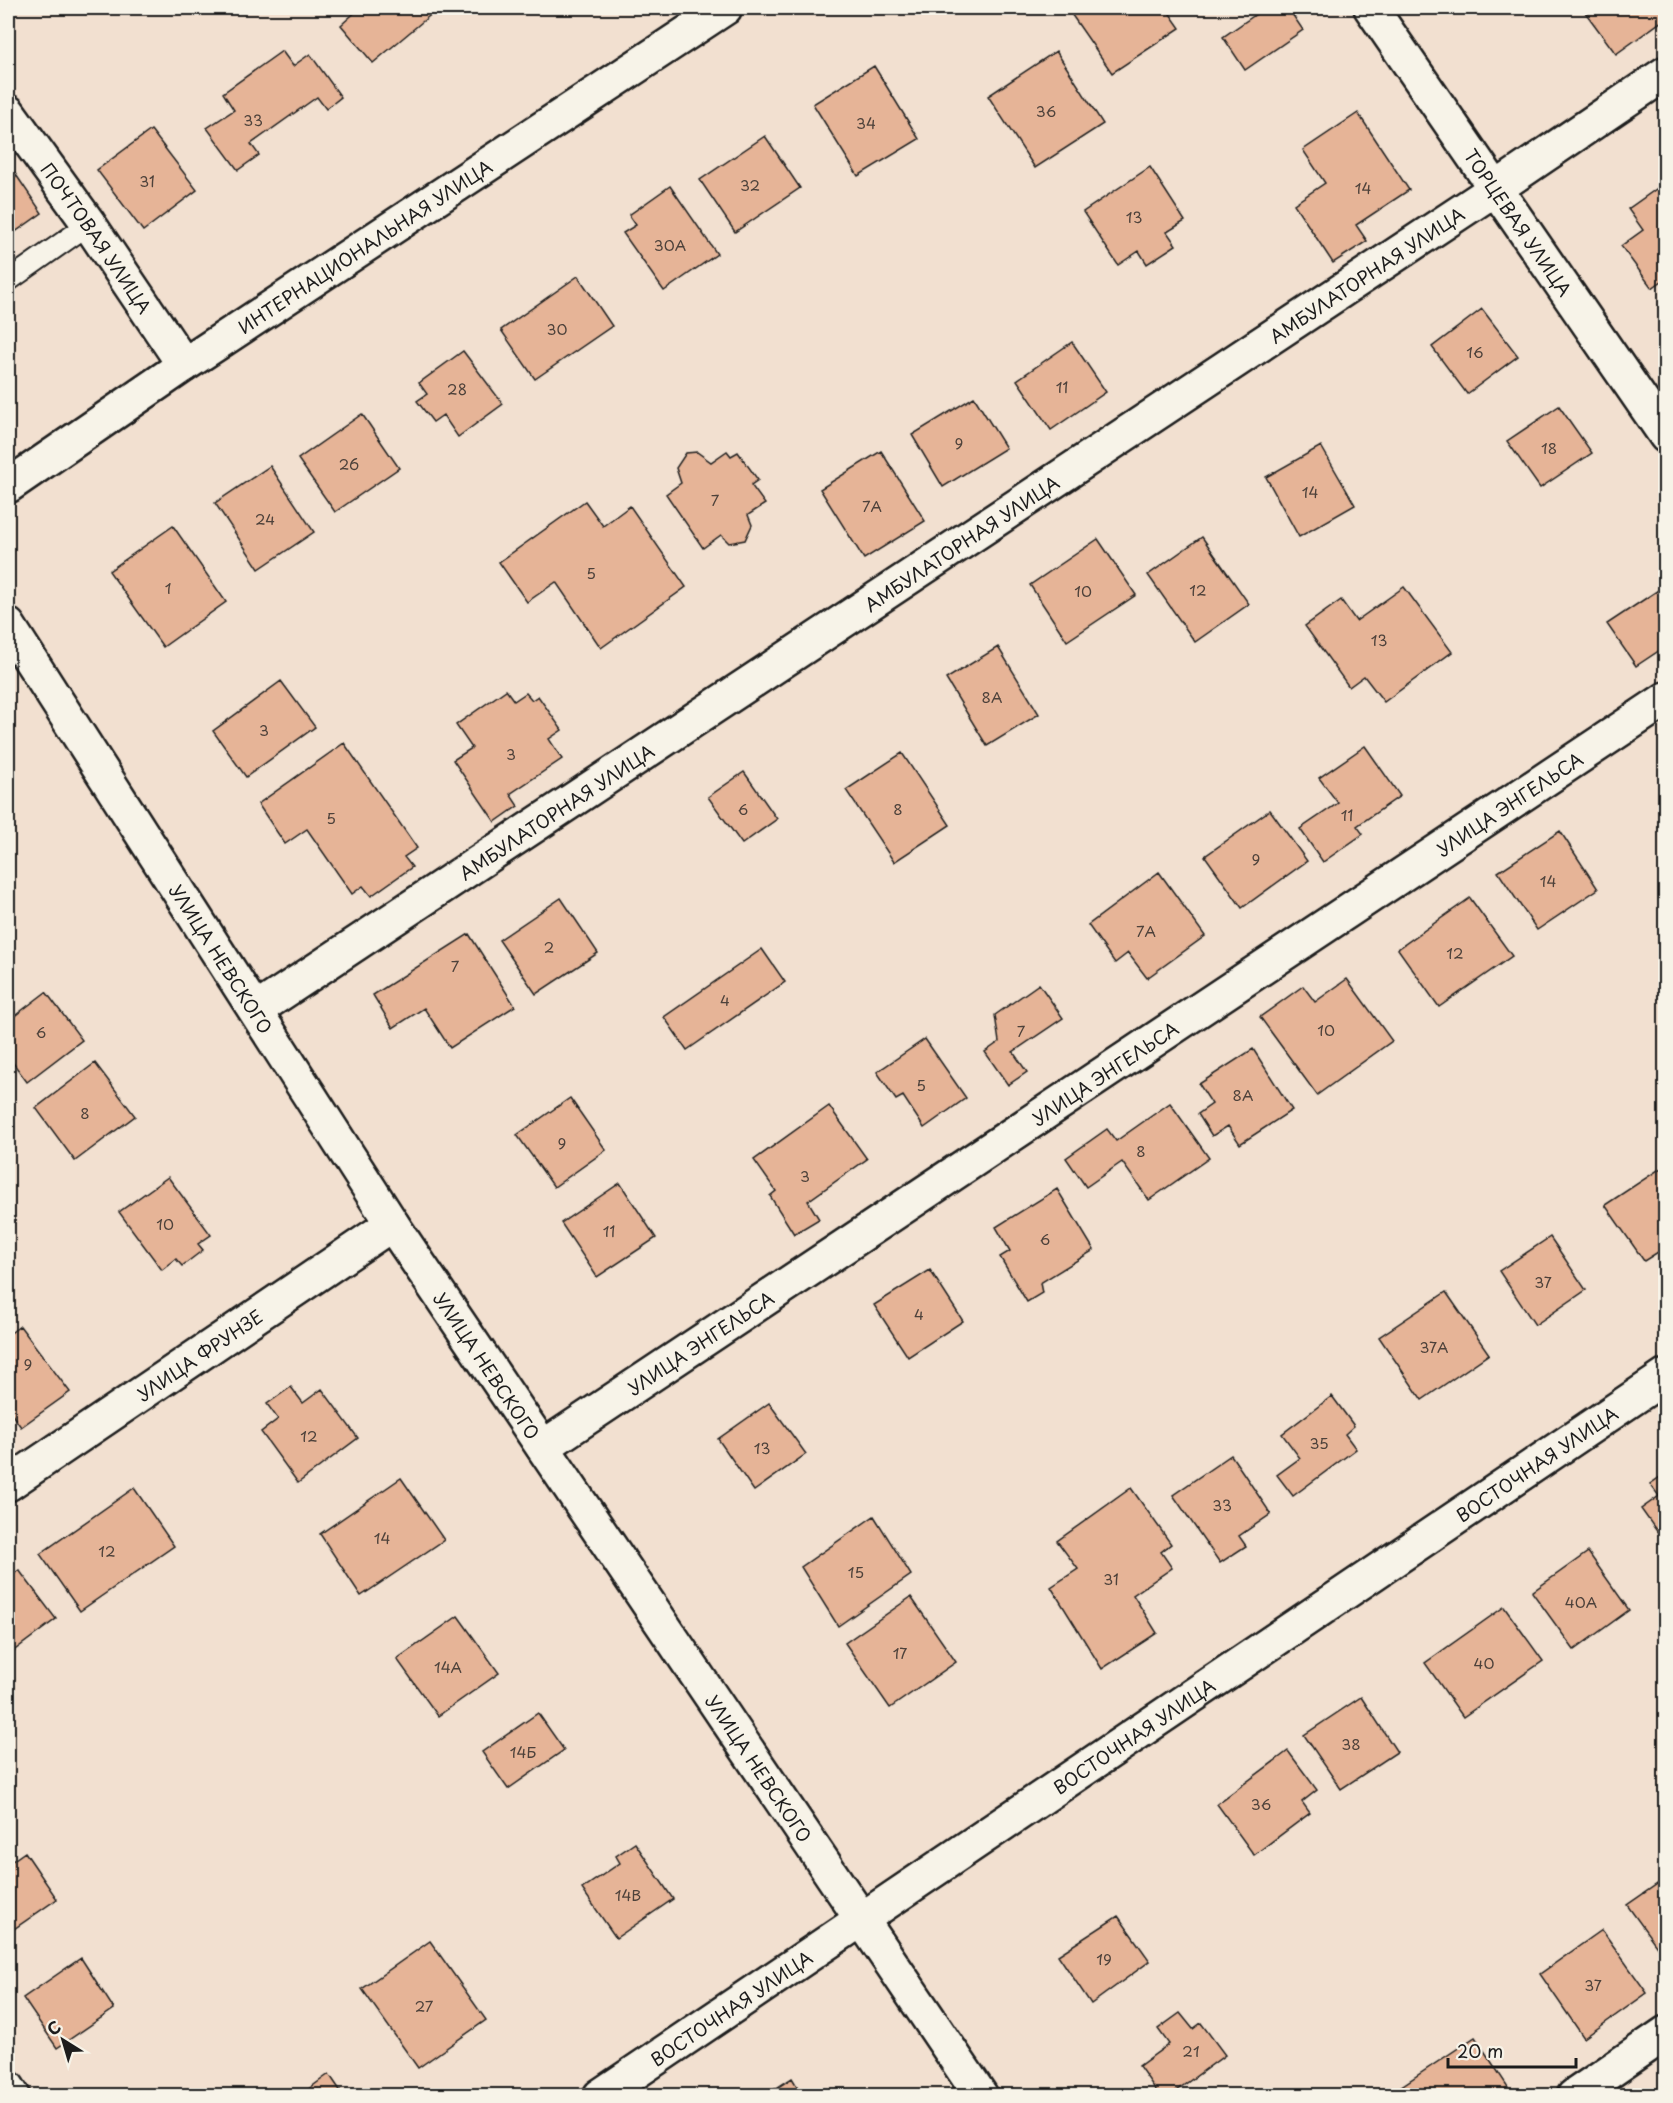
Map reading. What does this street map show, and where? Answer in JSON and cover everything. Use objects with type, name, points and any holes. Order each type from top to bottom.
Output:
[{"type":"street","name":"ИНТЕРНАЦИОНАЛЬНАЯ УЛИЦА","points":[[8,486],[184,365],[725,8]]},
{"type":"street","name":"ТОРЦЕВАЯ УЛИЦА","points":[[1371,8],[1665,436]]},
{"type":"street","name":"АМБУЛАТОРНАЯ УЛИЦА","points":[[256,1010],[1495,189],[1665,73]]},
{"type":"street","name":"ПОЧТОВАЯ УЛИЦА","points":[[8,112],[89,225],[184,365]]},
{"type":"street","name":"УЛИЦА НЕВСКОГО","points":[[8,625],[392,1224],[981,2096]]},
{"type":"street","name":"УЛИЦА ЭНГЕЛЬСА","points":[[543,1447],[1665,699]]},
{"type":"street","name":"УЛИЦА ФРУНЗЕ","points":[[8,1484],[392,1224]]},
{"type":"street","name":"ВОСТОЧНАЯ УЛИЦА","points":[[600,2096],[1665,1376]]},
{"type":"street","points":[[1574,2096],[1665,2033]]},
{"type":"street","points":[[8,2088],[13,2096]]},
{"type":"lane","points":[[8,281],[89,225]]},
{"type":"building","points":[[360,8],[431,8],[434,12],[373,63],[341,25]]},
{"type":"building","points":[[1067,8],[1166,8],[1180,28],[1112,73]]},
{"type":"building","points":[[1265,8],[1288,8],[1303,30],[1245,70],[1223,37]]},
{"type":"building","points":[[1582,8],[1666,8],[1666,18],[1616,54]]},
{"type":"building","points":[[282,51],[293,66],[310,54],[341,97],[326,109],[317,97],[251,144],[259,155],[238,170],[207,128],[234,110],[223,93]]},
{"type":"building","points":[[1056,51],[1103,124],[1035,168],[988,96]]},
{"type":"building","points":[[874,66],[919,139],[858,176],[813,104]]},
{"type":"building","points":[[1358,113],[1409,190],[1356,225],[1367,241],[1333,263],[1294,204],[1325,183],[1303,150]]},
{"type":"building","points":[[151,130],[197,190],[143,231],[97,170]]},
{"type":"building","points":[[765,136],[800,188],[735,232],[700,180]]},
{"type":"building","points":[[8,163],[42,213],[8,237]]},
{"type":"building","points":[[1150,167],[1185,221],[1167,232],[1176,245],[1147,264],[1139,251],[1118,265],[1083,212]]},
{"type":"building","points":[[670,186],[717,254],[664,291],[623,233],[636,225],[629,215]]},
{"type":"building","points":[[1659,187],[1666,196],[1666,278],[1652,288],[1621,246],[1643,230],[1628,209]]},
{"type":"building","points":[[578,276],[612,326],[535,379],[501,330]]},
{"type":"building","points":[[1482,309],[1518,356],[1467,394],[1432,347]]},
{"type":"building","points":[[1072,342],[1106,392],[1051,430],[1017,380]]},
{"type":"building","points":[[463,351],[503,404],[458,437],[443,415],[433,422],[417,401],[427,394],[419,383]]},
{"type":"building","points":[[974,397],[1006,448],[943,487],[912,435]]},
{"type":"building","points":[[1559,406],[1592,453],[1540,488],[1507,441]]},
{"type":"building","points":[[362,414],[399,468],[335,512],[298,459]]},
{"type":"building","points":[[1321,446],[1355,505],[1299,537],[1266,477]]},
{"type":"building","points":[[727,451],[731,456],[738,452],[758,480],[751,485],[765,504],[748,515],[752,525],[745,540],[729,543],[721,535],[703,548],[666,494],[681,483],[676,468],[686,453],[697,452],[711,462]]},
{"type":"building","points":[[881,451],[925,521],[864,559],[820,489]]},
{"type":"building","points":[[270,466],[314,532],[259,569],[215,503]]},
{"type":"building","points":[[585,501],[603,526],[630,506],[686,587],[601,648],[556,582],[527,602],[499,562]]},
{"type":"building","points":[[173,526],[226,602],[163,647],[109,571]]},
{"type":"building","points":[[1202,537],[1249,604],[1195,642],[1148,575]]},
{"type":"building","points":[[1098,539],[1136,595],[1067,641],[1030,585]]},
{"type":"building","points":[[1666,585],[1666,646],[1636,666],[1607,624]]},
{"type":"building","points":[[1404,587],[1452,652],[1384,702],[1364,676],[1349,687],[1305,626],[1341,600],[1356,621]]},
{"type":"building","points":[[998,647],[1039,714],[987,746],[946,679]]},
{"type":"building","points":[[281,681],[315,727],[246,777],[213,731]]},
{"type":"building","points":[[506,690],[514,701],[526,693],[532,700],[538,696],[562,730],[549,739],[562,759],[510,794],[518,806],[495,822],[453,760],[472,748],[456,725]]},
{"type":"building","points":[[344,743],[417,848],[404,857],[412,867],[371,896],[363,886],[352,894],[307,829],[285,844],[258,804]]},
{"type":"building","points":[[1365,746],[1400,796],[1357,826],[1363,834],[1323,862],[1300,829],[1338,803],[1319,778]]},
{"type":"building","points":[[902,753],[950,825],[894,862],[846,790]]},
{"type":"building","points":[[744,772],[777,819],[742,844],[708,797]]},
{"type":"building","points":[[1270,810],[1307,861],[1242,908],[1205,856]]},
{"type":"building","points":[[1560,831],[1598,889],[1537,930],[1498,872]]},
{"type":"building","points":[[1159,872],[1205,936],[1147,978],[1128,953],[1115,963],[1088,925]]},
{"type":"building","points":[[561,898],[598,953],[536,994],[499,940]]},
{"type":"building","points":[[1470,898],[1512,956],[1439,1007],[1398,949]]},
{"type":"building","points":[[469,934],[515,1006],[450,1048],[424,1008],[393,1028],[373,995]]},
{"type":"building","points":[[762,949],[785,982],[687,1050],[664,1017]]},
{"type":"building","points":[[1347,979],[1392,1041],[1317,1095],[1260,1017],[1303,986],[1315,1002]]},
{"type":"building","points":[[1039,984],[1063,1018],[1013,1052],[1027,1072],[1008,1085],[985,1052],[999,1042],[995,1015]]},
{"type":"building","points":[[46,992],[82,1040],[27,1082],[8,1056],[8,1021]]},
{"type":"building","points":[[925,1039],[966,1098],[924,1128],[903,1096],[896,1100],[877,1072]]},
{"type":"building","points":[[1253,1049],[1292,1110],[1240,1144],[1228,1126],[1212,1136],[1198,1114],[1212,1104],[1199,1084]]},
{"type":"building","points":[[95,1063],[135,1116],[75,1161],[36,1108]]},
{"type":"building","points":[[570,1098],[606,1150],[554,1187],[517,1135]]},
{"type":"building","points":[[1170,1103],[1209,1158],[1149,1200],[1122,1162],[1086,1187],[1066,1158],[1107,1129],[1116,1141]]},
{"type":"building","points":[[829,1106],[867,1159],[808,1201],[819,1219],[794,1234],[770,1196],[776,1191],[754,1160]]},
{"type":"building","points":[[1664,1166],[1666,1247],[1644,1261],[1605,1205]]},
{"type":"building","points":[[168,1177],[211,1235],[198,1244],[203,1250],[182,1266],[176,1259],[162,1270],[119,1212]]},
{"type":"building","points":[[620,1183],[656,1238],[597,1277],[561,1223]]},
{"type":"building","points":[[1057,1189],[1094,1250],[1040,1283],[1042,1293],[1027,1302],[1000,1257],[1010,1251],[996,1227]]},
{"type":"building","points":[[1550,1237],[1586,1290],[1535,1325],[1499,1271]]},
{"type":"building","points":[[930,1270],[963,1321],[908,1357],[874,1305]]},
{"type":"building","points":[[1446,1292],[1489,1354],[1422,1400],[1379,1337]]},
{"type":"building","points":[[20,1326],[70,1392],[21,1427],[8,1409],[8,1335]]},
{"type":"building","points":[[291,1387],[303,1403],[322,1389],[358,1438],[298,1483],[261,1432],[278,1419],[267,1404]]},
{"type":"building","points":[[1332,1396],[1354,1426],[1345,1434],[1356,1449],[1293,1496],[1277,1475],[1300,1458],[1282,1434]]},
{"type":"building","points":[[769,1403],[806,1454],[754,1491],[718,1439]]},
{"type":"building","points":[[1231,1455],[1271,1514],[1239,1536],[1246,1546],[1220,1563],[1173,1495]]},
{"type":"building","points":[[1666,1473],[1666,1544],[1641,1509],[1659,1496],[1650,1484]]},
{"type":"building","points":[[401,1478],[444,1540],[361,1596],[320,1534]]},
{"type":"building","points":[[134,1488],[174,1546],[80,1611],[40,1554]]},
{"type":"building","points":[[1131,1488],[1171,1544],[1161,1552],[1172,1568],[1133,1595],[1157,1633],[1102,1669],[1051,1587],[1078,1569],[1057,1541]]},
{"type":"building","points":[[874,1516],[911,1575],[838,1626],[801,1567]]},
{"type":"building","points":[[1588,1552],[1629,1610],[1574,1650],[1532,1592]]},
{"type":"building","points":[[19,1570],[56,1619],[8,1655],[8,1578]]},
{"type":"building","points":[[911,1597],[956,1662],[890,1708],[845,1643]]},
{"type":"building","points":[[1504,1607],[1543,1661],[1463,1717],[1425,1663]]},
{"type":"building","points":[[458,1616],[499,1673],[438,1716],[397,1659]]},
{"type":"building","points":[[1361,1697],[1397,1752],[1341,1789],[1304,1735]]},
{"type":"building","points":[[538,1713],[564,1750],[508,1789],[482,1752]]},
{"type":"building","points":[[1288,1751],[1317,1790],[1302,1802],[1310,1813],[1254,1855],[1217,1804]]},
{"type":"building","points":[[635,1843],[673,1899],[616,1938],[582,1889],[620,1863],[616,1856]]},
{"type":"building","points":[[25,1852],[57,1899],[8,1933],[8,1864]]},
{"type":"building","points":[[1666,1878],[1666,1959],[1627,1905]]},
{"type":"building","points":[[1118,1916],[1150,1961],[1091,2004],[1058,1955]]},
{"type":"building","points":[[1602,1930],[1647,1993],[1584,2038],[1540,1974]]},
{"type":"building","points":[[430,1941],[486,2020],[418,2068],[362,1989]]},
{"type":"building","points":[[81,1958],[114,2009],[57,2048],[23,1998]]},
{"type":"building","points":[[1180,2013],[1193,2029],[1201,2023],[1225,2055],[1169,2096],[1160,2096],[1139,2066],[1169,2044],[1158,2029]]},
{"type":"building","points":[[1475,2037],[1508,2087],[1496,2096],[1406,2096],[1400,2087]]},
{"type":"building","points":[[329,2074],[344,2096],[299,2096]]},
{"type":"building","points":[[792,2078],[803,2096],[764,2096]]}]
